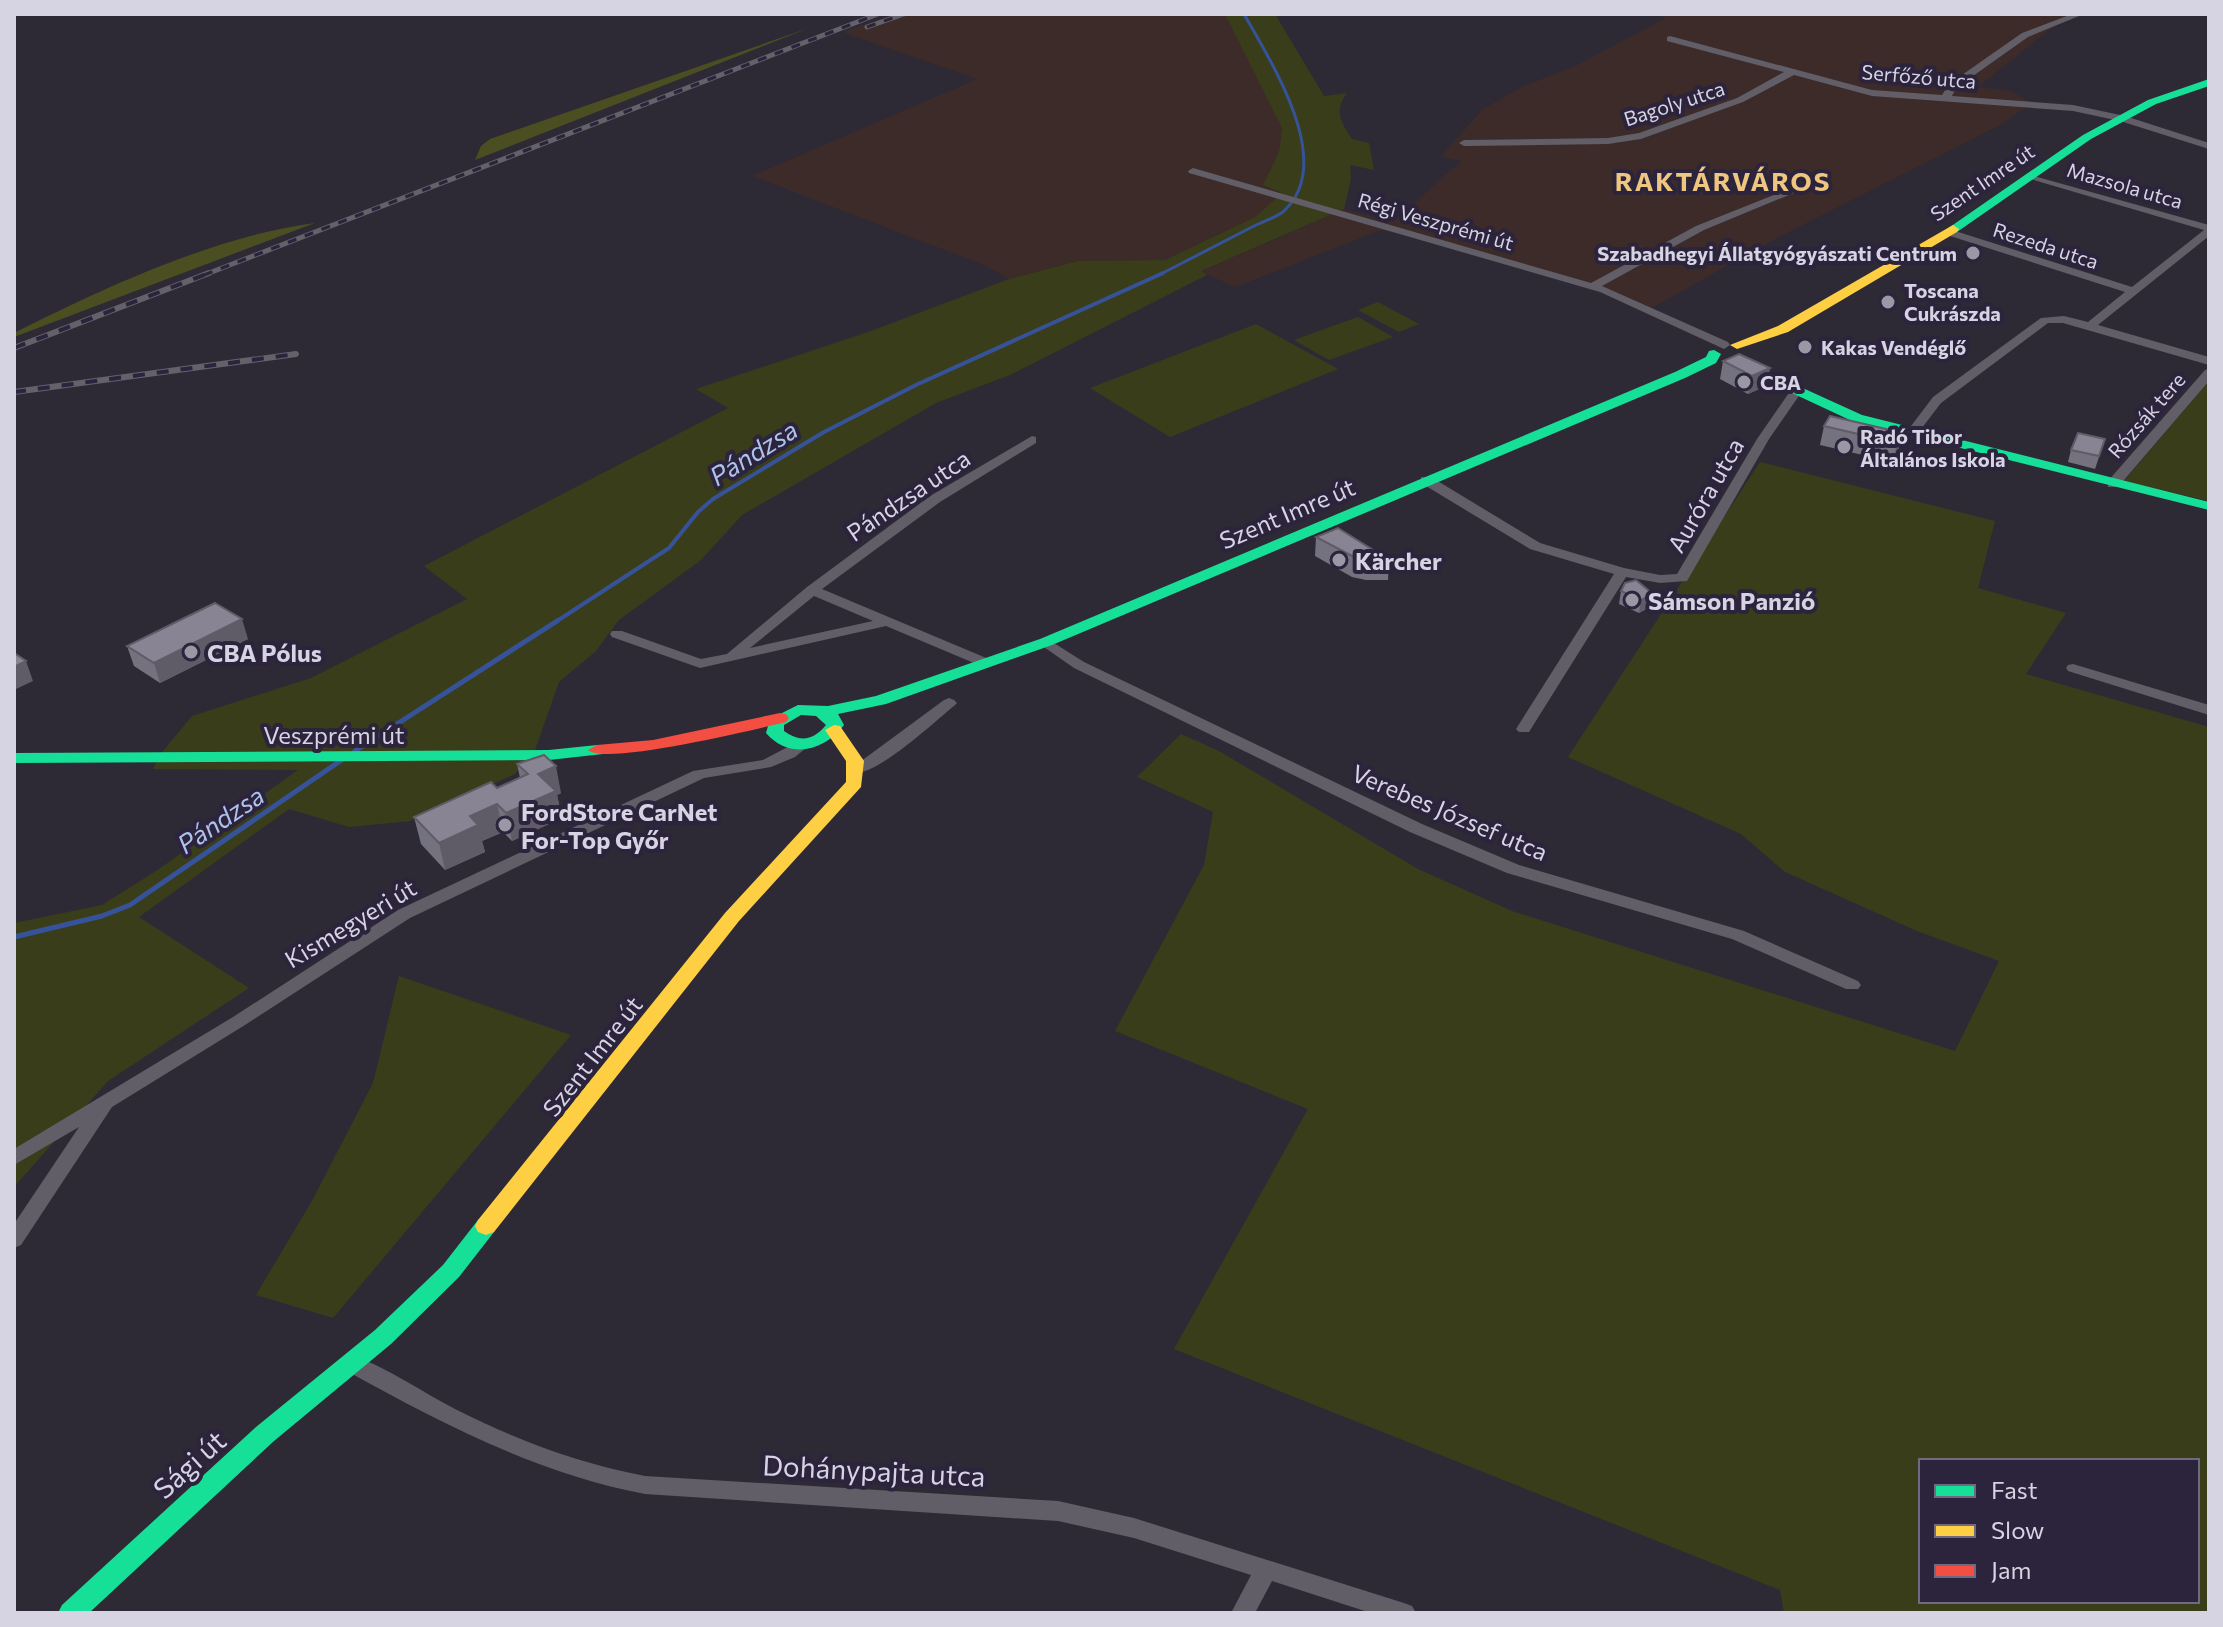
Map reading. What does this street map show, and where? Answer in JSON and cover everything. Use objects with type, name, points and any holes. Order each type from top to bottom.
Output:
[{"type":"main road","name":"Szent Imre út","points":[[780,718],[798,710],[853,707],[911,691],[1046,642],[1733,353],[1783,329],[1948,232],[2087,137],[2152,102],[2209,82]]},
{"type":"main road","points":[[1733,353],[1797,390],[1857,418],[2209,508]]},
{"type":"main road","name":"Szent Imre út","points":[[794,742],[834,728],[911,691]]},
{"type":"main road","points":[[818,710],[831,717],[834,728],[852,752],[857,770]]},
{"type":"main road","points":[[780,718],[774,728],[794,742],[834,749],[852,762],[857,770]]},
{"type":"main road","name":"Veszprémi út","points":[[653,745],[780,718]]},
{"type":"main road","name":"Veszprémi út","points":[[14,758],[549,755],[690,743],[748,732],[794,742]]},
{"type":"main road","name":"Szent Imre út","points":[[352,1364],[451,1271],[732,917],[848,792],[858,776],[857,770]]},
{"type":"main road","name":"Sági út","points":[[71,1613],[265,1434],[352,1364]]},
{"type":"street","points":[[1946,98],[1952,86],[2025,35],[2080,14]]},
{"type":"street","name":"Serfőző utca","points":[[1670,39],[1872,93],[2042,104],[2122,118],[2209,146]]},
{"type":"street","name":"Bagoly utca","points":[[1464,143],[1608,141],[1641,136],[1740,100],[1792,72]]},
{"type":"street","name":"Régi Veszprémi út","points":[[1193,171],[1593,286],[1665,317],[1733,353]]},
{"type":"street","name":"Mazsola utca","points":[[2031,176],[2209,230]]},
{"type":"street","points":[[1593,286],[1700,228],[1808,185]]},
{"type":"street","points":[[2090,326],[2209,230]]},
{"type":"street","name":"Rezeda utca","points":[[1948,232],[2132,291]]},
{"type":"street","points":[[1911,434],[1937,400],[2045,320],[2064,319],[2209,361]]},
{"type":"street","name":"Rózsák tere","points":[[2113,484],[2209,373]]},
{"type":"street","name":"Auróra utca","points":[[1622,572],[1660,579],[1682,578],[1763,439],[1797,390]]},
{"type":"street","name":"Pándzsa utca","points":[[733,655],[812,590],[935,499],[1032,440]]},
{"type":"street","points":[[1426,480],[1535,546],[1622,572],[1524,729]]},
{"type":"street","points":[[812,590],[986,663]]},
{"type":"street","name":"Pándzsa utca","points":[[617,634],[700,664],[887,622]]},
{"type":"street","name":"Verebes József utca","points":[[1046,642],[1092,672],[1416,828],[1485,858],[1738,935],[1852,985]]},
{"type":"street","points":[[2073,668],[2209,710]]},
{"type":"street","name":"Szent Imre út","points":[[857,770],[877,759],[949,703]]},
{"type":"street","name":"Kismegyeri út","points":[[14,1158],[239,1021],[404,914],[699,774],[731,767],[777,763],[794,742]]},
{"type":"street","points":[[14,1240],[108,1099]]},
{"type":"street","name":"Dohánypajta utca","points":[[352,1364],[459,1422],[598,1479],[690,1489],[1058,1511],[1134,1528],[1404,1613]]},
{"type":"street","points":[[1243,1613],[1267,1568]]},
{"type":"shaded area","points":[[896,14],[1225,14],[1282,128],[1279,152],[1263,185],[1283,193],[1255,217],[1165,260],[1078,261],[1009,279],[984,265],[752,176],[977,79],[842,32]]},
{"type":"shaded area","points":[[1655,14],[2069,14],[1978,87],[2012,91],[2031,103],[2004,123],[1777,238],[1650,309],[1462,248],[1381,230],[1236,287],[1200,272],[1344,209],[1393,222],[1461,161],[1441,156],[1483,109],[1524,86],[1575,66],[1666,18]]},
{"type":"green space","points":[[1225,14],[1275,14],[1324,96],[1347,93],[1341,105],[1342,121],[1352,139],[1369,143],[1374,170],[1350,165],[1351,179],[1344,209],[1201,271],[1207,275],[1010,375],[936,403],[742,515],[701,560],[619,620],[595,652],[559,682],[535,750],[515,774],[410,821],[349,827],[289,809],[139,917],[249,988],[108,1081],[14,1187],[14,923],[102,905],[159,869],[298,770],[153,769],[162,752],[192,716],[311,678],[467,599],[424,566],[728,408],[696,389],[871,331],[1009,279],[1078,261],[1165,260],[1255,217],[1282,193],[1263,185],[1279,152],[1282,128]]},
{"type":"green space","points":[[809,28],[475,160],[481,146],[490,139]]},
{"type":"green space","points":[[315,223],[14,337],[14,333],[48,316],[200,251],[278,229]]},
{"type":"green space","points":[[1378,302],[1419,324],[1399,332],[1358,310]]},
{"type":"green space","points":[[1358,317],[1393,337],[1329,360],[1294,340]]},
{"type":"green space","points":[[1256,324],[1338,369],[1170,437],[1090,388]]},
{"type":"green space","points":[[2209,381],[2209,501],[2124,481]]},
{"type":"green space","points":[[1760,462],[1995,521],[1978,588],[2066,613],[2026,674],[2209,727],[2209,1613],[1784,1613],[1780,1590],[1174,1349],[1308,1109],[1115,1031],[1204,865],[1213,812],[1137,777],[1181,734],[1219,751],[1418,869],[1512,911],[1955,1051],[1999,961],[1917,931],[1785,872],[1741,834],[1568,757]]},
{"type":"green space","points":[[399,976],[571,1035],[333,1318],[256,1295],[313,1199],[373,1083]]},
{"type":"building","points":[[1739,354],[1770,368],[1752,376],[1723,361]]},
{"type":"building","points":[[1830,416],[1903,433],[1897,443],[1824,426]]},
{"type":"building","points":[[2078,433],[2105,439],[2099,456],[2071,450]]},
{"type":"building","points":[[1338,528],[1389,560],[1368,561],[1354,557],[1316,537]]},
{"type":"building","points":[[1636,580],[1653,594],[1641,600],[1621,591],[1625,583]]},
{"type":"building","points":[[215,603],[242,619],[154,663],[127,646]]},
{"type":"building","points":[[14,653],[26,661],[14,667]]},
{"type":"building","points":[[544,755],[556,766],[538,774],[556,791],[506,813],[497,804],[470,816],[478,825],[439,843],[414,817],[491,782],[497,788],[528,774],[517,764]]},
{"type":"waterway","name":"Pándzsa","points":[[1162,273],[1281,213],[1299,190],[1304,166],[1294,112],[1244,14]]},
{"type":"waterway","name":"Pándzsa","points":[[554,623],[669,548],[698,512],[713,499],[824,432],[916,385],[1162,273]]},
{"type":"waterway","name":"Pándzsa","points":[[355,751],[557,621]]},
{"type":"waterway","name":"Pándzsa","points":[[14,937],[102,916],[130,905],[343,759]]},
{"type":"railway","points":[[204,275],[878,14]]},
{"type":"railway","points":[[867,27],[904,14]]},
{"type":"railway","points":[[14,348],[209,273]]},
{"type":"railway","points":[[14,392],[296,354]]},
{"type":"traffic: fast","points":[[1953,229],[2087,137],[2152,102],[2209,82]]},
{"type":"traffic: fast","points":[[818,710],[831,717],[835,725],[823,738],[799,744],[782,739],[775,733],[776,723],[798,710],[828,711],[880,700],[1046,642],[1680,375],[1711,360],[1714,354]]},
{"type":"traffic: fast","points":[[1741,364],[1857,418],[2209,506]]},
{"type":"traffic: fast","points":[[14,758],[549,755],[597,750]]},
{"type":"traffic: fast","points":[[71,1613],[265,1434],[383,1337],[451,1271],[486,1226]]},
{"type":"traffic: slow","points":[[1737,345],[1783,329],[1953,229]]},
{"type":"traffic: slow","points":[[486,1226],[732,917],[855,783],[855,761],[834,730]]},
{"type":"traffic: jam","points":[[597,750],[653,745],[780,718]]},
{"type":"place","name":"Szabadhegyi Állatgyógyászati Centrum","points":[[1973,253]]},
{"type":"place","name":"Toscana Cukrászda","points":[[1888,302]]},
{"type":"place","name":"Kakas Vendéglő","points":[[1805,347]]},
{"type":"place","name":"CBA","points":[[1744,382]]},
{"type":"place","name":"Radó Tibor Általános Iskola","points":[[1844,447]]},
{"type":"place","name":"Kärcher","points":[[1339,560]]},
{"type":"place","name":"Sámson Panzió","points":[[1632,600]]},
{"type":"place","name":"CBA Pólus","points":[[191,652]]},
{"type":"place","name":"FordStore CarNet For-Top Győr","points":[[505,825]]},
{"type":"district","name":"RAKTÁRVÁROS","points":[[1723,180]]}]
